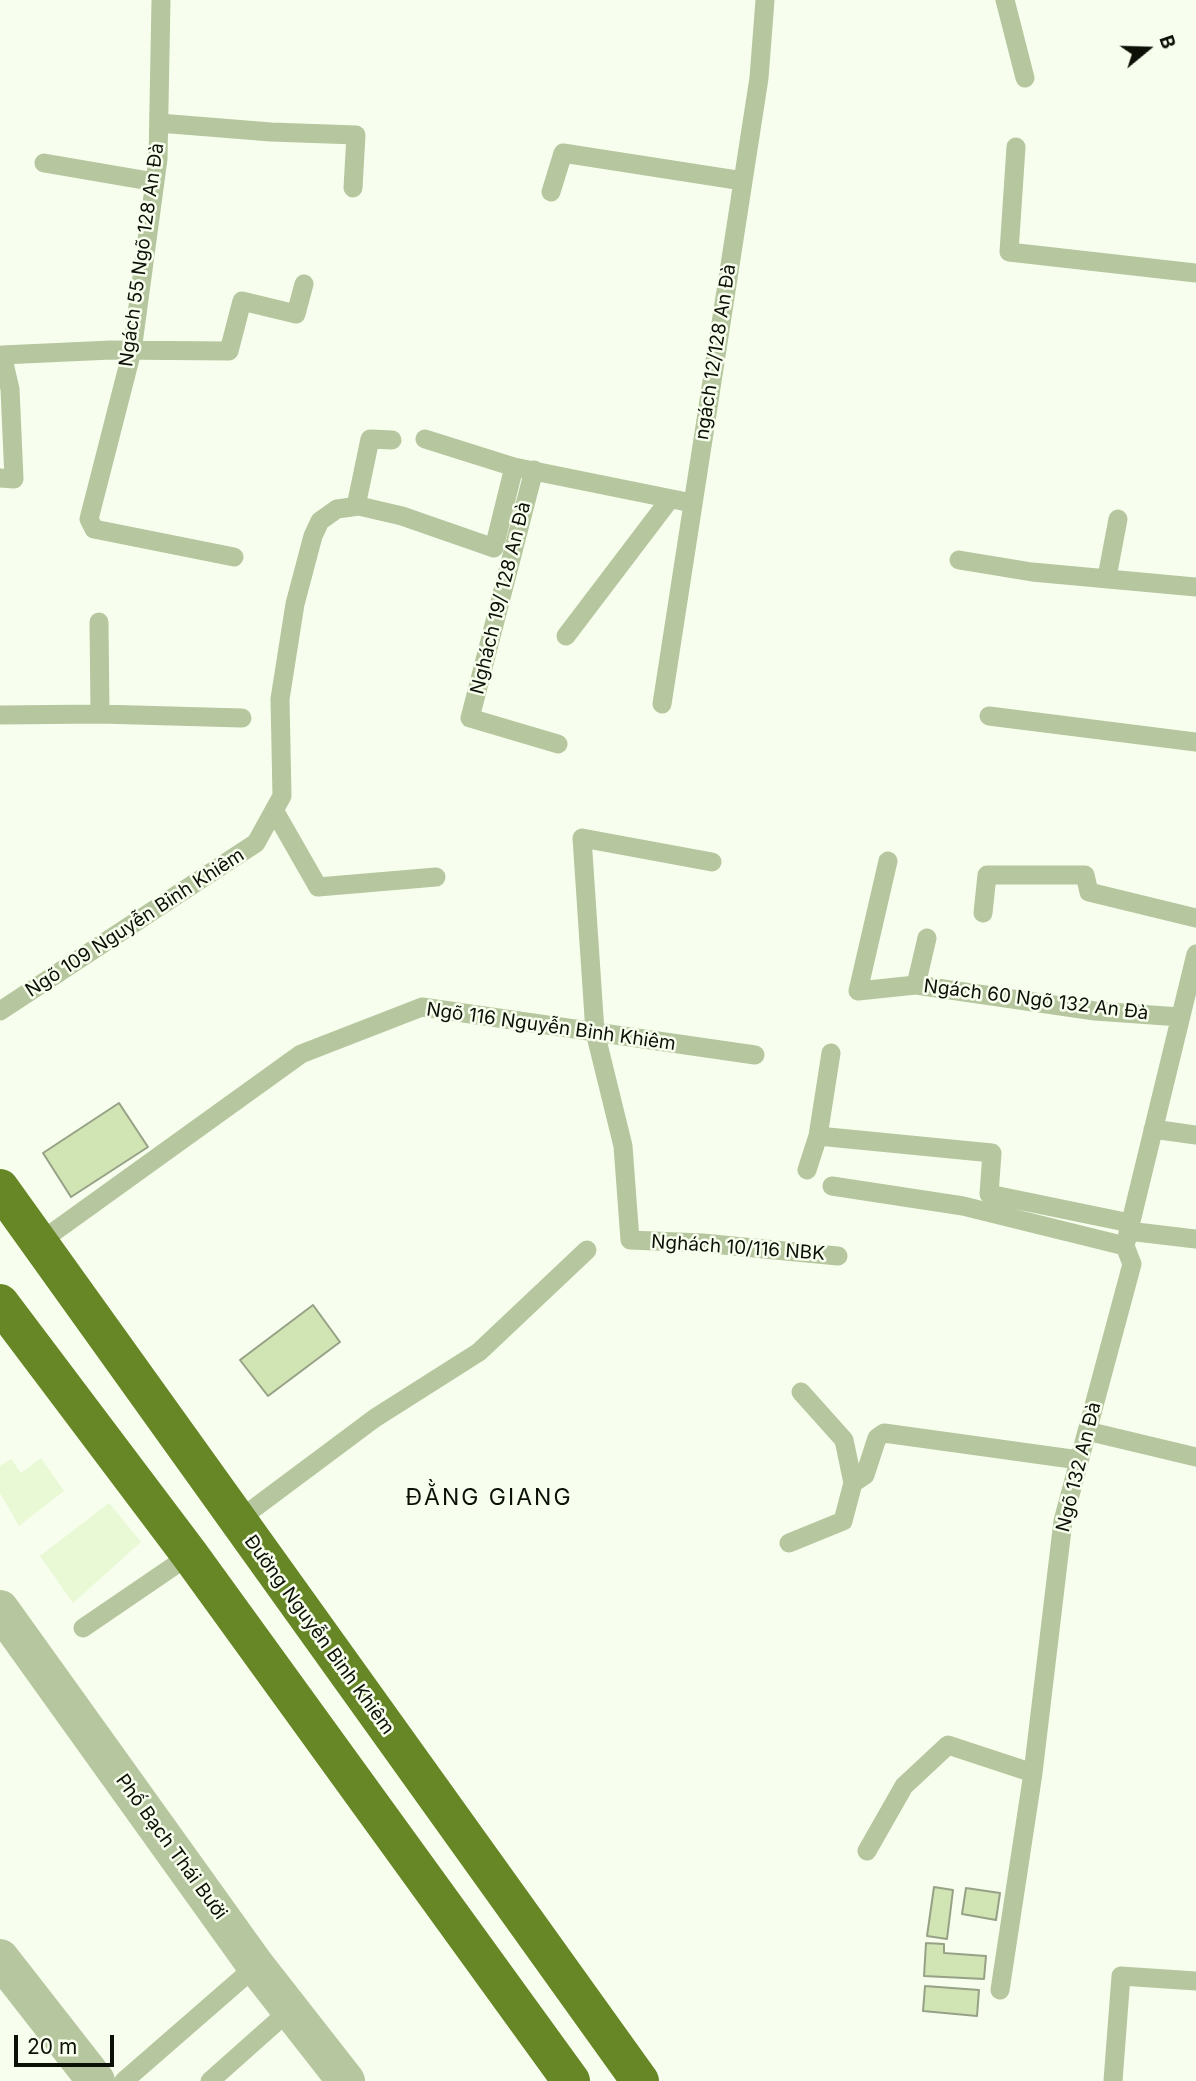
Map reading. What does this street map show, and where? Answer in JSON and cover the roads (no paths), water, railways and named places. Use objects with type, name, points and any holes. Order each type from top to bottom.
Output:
[{"type":"highway","name":"Đường Nguyễn Bỉnh Khiêm","points":[[0,1188],[37,1244],[640,2081]]},
{"type":"highway","points":[[0,1303],[190,1555],[571,2081]]},
{"type":"street","name":"Phố Bạch Thái Bưởi","points":[[0,1609],[256,1966],[346,2081]]},
{"type":"street","points":[[0,1958],[96,2081]]},
{"type":"lane","name":"Ngách 55 Ngõ 128 An Đà","points":[[161,0],[155,182],[132,351],[89,519],[94,529],[234,556]]},
{"type":"lane","name":"ngách 12/128 An Đà","points":[[662,704],[759,78],[765,0]]},
{"type":"lane","points":[[1005,0],[1025,78]]},
{"type":"lane","points":[[159,123],[271,132],[356,135],[353,188]]},
{"type":"lane","points":[[1016,147],[1009,252],[1196,273]]},
{"type":"lane","points":[[551,192],[563,153],[743,181]]},
{"type":"lane","points":[[44,163],[155,182]]},
{"type":"lane","points":[[0,478],[14,479],[10,389],[1,355],[229,351],[242,301],[296,314],[304,284]]},
{"type":"lane","points":[[392,440],[370,439],[356,506],[402,516],[494,548],[524,469]]},
{"type":"lane","points":[[425,439],[524,469],[692,503]]},
{"type":"lane","name":"Nghách 19/ 128 An Đà","points":[[524,469],[470,718],[558,744]]},
{"type":"lane","points":[[566,636],[670,499]]},
{"type":"lane","name":"Ngõ 109 Nguyễn Bỉnh Khiêm","points":[[0,1011],[256,843],[282,796],[280,699],[295,604],[313,536],[326,514],[356,506]]},
{"type":"lane","points":[[1107,577],[1118,519]]},
{"type":"lane","points":[[959,560],[1032,572],[1196,587]]},
{"type":"lane","points":[[99,622],[100,714]]},
{"type":"lane","points":[[0,715],[100,714],[243,718]]},
{"type":"lane","points":[[989,716],[1196,742]]},
{"type":"lane","points":[[274,810],[318,887],[436,877]]},
{"type":"lane","name":"Nghách 10/116 NBK","points":[[712,862],[582,838],[595,1032],[623,1146],[630,1240],[702,1243],[838,1256]]},
{"type":"lane","name":"Ngách 60 Ngõ 132 An Đà","points":[[888,860],[858,991],[916,985],[1095,1011],[1180,1017]]},
{"type":"lane","points":[[983,913],[987,875],[1085,874],[1089,892],[1196,918]]},
{"type":"lane","points":[[916,985],[927,938]]},
{"type":"lane","name":"Ngõ 132 An Đà","points":[[1000,1990],[1033,1773],[1063,1521],[1132,1264],[1128,1233],[1196,954]]},
{"type":"lane","name":"Ngõ 116 Nguyễn Bỉnh Khiêm","points":[[37,1244],[301,1054],[422,1007],[755,1055]]},
{"type":"lane","points":[[807,1170],[818,1136],[831,1054]]},
{"type":"lane","points":[[1153,1129],[1196,1135]]},
{"type":"lane","points":[[818,1136],[992,1153],[989,1194],[1128,1233]]},
{"type":"lane","points":[[832,1185],[1128,1233],[1196,1239]]},
{"type":"lane","points":[[237,1521],[375,1418],[479,1352],[587,1250]]},
{"type":"lane","points":[[789,1543],[843,1521],[853,1483],[844,1440],[801,1392]]},
{"type":"lane","points":[[1087,1431],[1196,1457]]},
{"type":"lane","points":[[853,1483],[865,1475],[877,1438],[884,1433],[1079,1460]]},
{"type":"lane","points":[[83,1628],[190,1555]]},
{"type":"lane","points":[[867,1851],[904,1786],[948,1745],[1033,1773]]},
{"type":"lane","points":[[124,2081],[256,1966]]},
{"type":"lane","points":[[1113,2081],[1121,1976],[1196,1981]]},
{"type":"lane","points":[[210,2081],[291,2009]]},
{"type":"district","name":"ĐẰNG GIANG","points":[[489,1498]]}]
